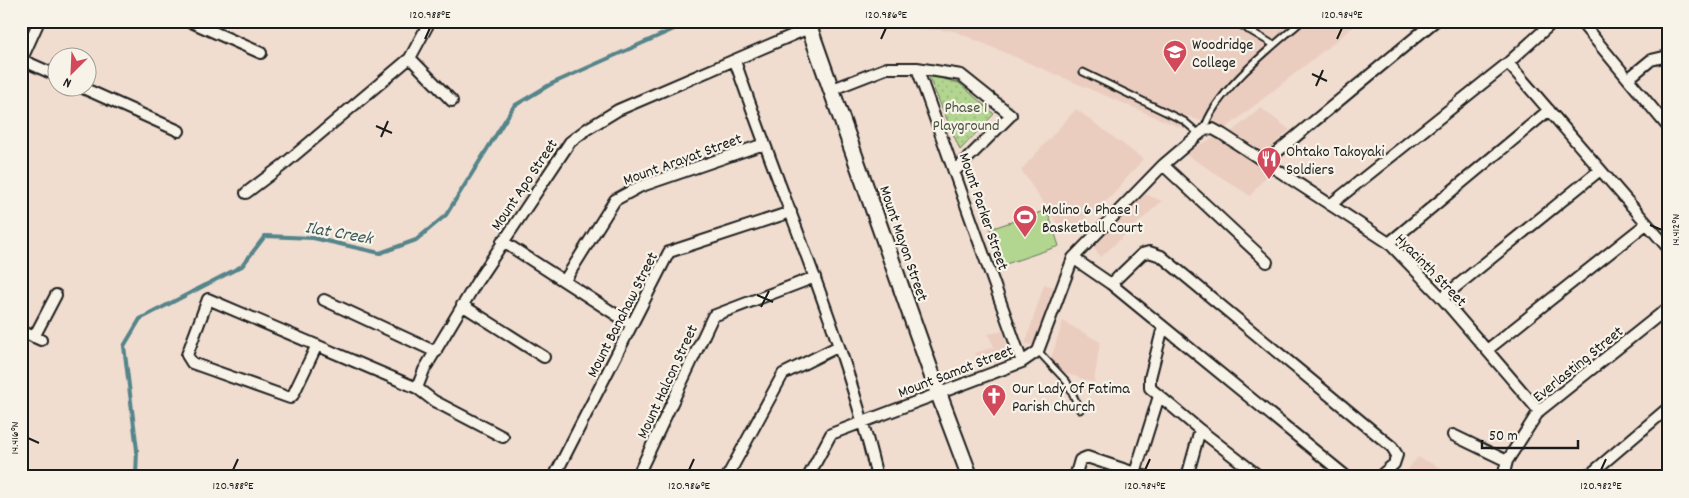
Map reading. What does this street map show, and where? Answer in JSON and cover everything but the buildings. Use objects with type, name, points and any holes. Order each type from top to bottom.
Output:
[{"type":"street","points":[[38,21],[22,60],[48,72]]},
{"type":"street","points":[[188,21],[261,53]]},
{"type":"street","points":[[246,194],[410,58],[430,21]]},
{"type":"street","points":[[1265,162],[1435,21]]},
{"type":"street","points":[[1330,204],[1508,63],[1554,21]]},
{"type":"street","points":[[1580,21],[1668,127]]},
{"type":"street","name":"Mount Apo Street","points":[[418,388],[424,370],[462,305],[502,241],[570,142],[618,110],[735,61],[808,24]]},
{"type":"street","name":"Mount Mayon Street","points":[[808,24],[833,89],[938,392],[970,477]]},
{"type":"street","points":[[1628,79],[1651,60],[1668,56]]},
{"type":"street","points":[[410,58],[452,101]]},
{"type":"street","points":[[735,61],[764,144],[815,277],[837,347],[864,420],[877,477]]},
{"type":"street","points":[[1508,63],[1668,248]]},
{"type":"street","points":[[833,89],[887,68],[916,68],[961,75],[1010,115],[955,171]]},
{"type":"street","name":"Mount Parker Street","points":[[916,68],[955,171],[1022,362]]},
{"type":"street","points":[[98,95],[179,131]]},
{"type":"street","points":[[1389,243],[1549,110]]},
{"type":"street","name":"Hyacinth Street","points":[[1201,132],[1212,130],[1222,134],[1389,243],[1442,298],[1540,411]]},
{"type":"street","name":"Mount Samat Street","points":[[808,477],[831,434],[938,392],[1022,362],[1038,351],[1073,258],[1162,165],[1201,132]]},
{"type":"street","name":"Mount Arayat Street","points":[[565,280],[615,200],[639,188],[764,144]]},
{"type":"street","points":[[1162,165],[1267,262]]},
{"type":"street","points":[[1442,298],[1600,170]]},
{"type":"street","name":"Mount Banahaw Street","points":[[554,477],[669,252],[791,212]]},
{"type":"street","points":[[1487,350],[1646,224]]},
{"type":"street","points":[[502,241],[632,325]]},
{"type":"street","points":[[1111,284],[1142,254],[1149,252],[1160,256],[1392,447],[1397,455],[1394,464],[1379,477]]},
{"type":"street","points":[[1073,258],[1111,284],[1347,477]]},
{"type":"street","name":"Mount Halcon Street","points":[[637,477],[713,316],[815,277]]},
{"type":"street","points":[[21,331],[38,339],[56,295]]},
{"type":"street","points":[[317,345],[290,398],[192,363],[186,355],[208,299],[317,345],[418,388],[434,401],[503,437]]},
{"type":"street","points":[[324,300],[436,352]]},
{"type":"street","points":[[462,305],[544,357]]},
{"type":"street","name":"Everlasting Street","points":[[1503,477],[1508,461],[1540,411],[1668,308]]},
{"type":"street","points":[[1163,327],[1150,378],[1150,388],[1260,477]]},
{"type":"street","points":[[727,477],[783,374],[837,347]]},
{"type":"street","points":[[1135,473],[1159,396]]},
{"type":"street","points":[[1588,475],[1668,408]]},
{"type":"street","points":[[1186,477],[1200,430]]},
{"type":"street","points":[[1453,435],[1508,461]]},
{"type":"street","points":[[1075,477],[1080,460],[1087,457],[1146,477]]},
{"type":"street","points":[[1588,475],[1601,477]]},
{"type":"lane","points":[[1234,21],[1274,45]]},
{"type":"lane","points":[[1248,30],[1258,21]]},
{"type":"lane","points":[[1083,72],[1184,121],[1201,132],[1210,114],[1242,74],[1302,21]]},
{"type":"lane","points":[[1038,351],[1067,382],[1080,410]]},
{"type":"shaded area","name":"Woodridge College","points":[[877,21],[1361,21],[1225,129],[1203,117],[1201,121],[1187,116],[1181,128],[954,31],[880,26]]},
{"type":"shaded area","points":[[1261,108],[1290,130],[1265,153],[1231,132]]},
{"type":"shaded area","points":[[1076,109],[1143,159],[1110,198],[1065,235],[1021,170]]},
{"type":"shaded area","points":[[1215,137],[1269,173],[1250,196],[1184,153]]},
{"type":"shaded area","points":[[1145,194],[1162,201],[1101,257],[1090,243]]},
{"type":"shaded area","points":[[1044,284],[1054,287],[1033,345],[1025,344]]},
{"type":"shaded area","points":[[1063,321],[1100,342],[1094,383],[1048,367]]},
{"type":"shaded area","points":[[1003,331],[1010,356],[981,366],[975,353],[994,347],[988,334]]},
{"type":"shaded area","points":[[1418,457],[1460,477],[1401,477]]},
{"type":"green space","name":"Phase 1 Playground","points":[[928,75],[959,83],[994,114],[960,150]]},
{"type":"green space","name":"Molino 6 Phase 1 Basketball Court","points":[[1047,210],[1059,246],[1003,265],[990,229]]},
{"type":"waterway","name":"Ilat Creek","points":[[136,477],[137,450],[124,346],[140,319],[242,266],[265,236],[313,238],[380,253],[416,240],[446,215],[514,106],[551,84],[692,21]]},
{"type":"place","name":"Woodridge College","points":[[1175,73]]},
{"type":"place","name":"Ohtako Takoyaki Soldiers","points":[[1269,180]]},
{"type":"place","name":"Molino 6 Phase 1 Basketball Court","points":[[1025,238]]},
{"type":"place","name":"Our Lady Of Fatima Parish Church","points":[[994,417]]}]
